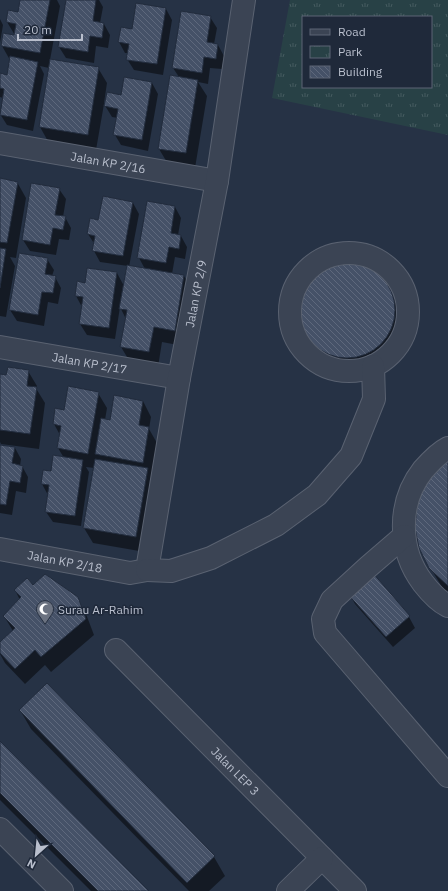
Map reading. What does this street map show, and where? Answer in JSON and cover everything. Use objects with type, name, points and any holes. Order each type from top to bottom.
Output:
[{"type":"street","name":"Jalan KP 2/9","points":[[138,571],[179,378],[217,181],[244,0]]},
{"type":"street","name":"Jalan KP 2/16","points":[[0,143],[217,181]]},
{"type":"street","points":[[345,252],[359,253],[384,264],[394,273],[402,284],[407,298],[409,311],[403,338],[385,359],[373,366],[360,370],[346,371],[333,368],[320,363],[308,355],[296,338],[290,318],[290,305],[293,292],[299,279],[308,268],[319,260],[331,255],[345,252]]},
{"type":"street","name":"Jalan KP 2/17","points":[[0,347],[179,378]]},
{"type":"street","name":"Jalan KP 2/18","points":[[0,549],[138,571],[171,571],[211,558],[276,525],[317,495],[351,456],[374,399],[373,366]]},
{"type":"street","points":[[448,448],[430,462],[417,478],[409,496],[404,516],[404,536],[408,556],[417,575],[429,591],[448,606]]},
{"type":"street","points":[[404,536],[368,566],[332,600],[323,618],[326,633],[448,776]]},
{"type":"street","name":"Jalan LEP 3","points":[[116,650],[355,891]]},
{"type":"street","points":[[0,829],[62,891]]},
{"type":"street","points":[[288,891],[322,858]]},
{"type":"green space","points":[[290,0],[448,0],[448,135],[272,98]]},
{"type":"building","points":[[20,0],[50,0],[40,53],[1,46],[3,33],[14,35],[16,24],[6,22],[8,10],[18,12]]},
{"type":"building","points":[[66,0],[96,0],[93,21],[104,23],[102,38],[90,36],[88,52],[58,47]]},
{"type":"building","points":[[136,3],[166,8],[157,64],[126,60],[129,44],[118,42],[121,27],[132,29]]},
{"type":"building","points":[[181,11],[211,16],[207,42],[218,44],[216,59],[204,57],[202,73],[172,68]]},
{"type":"building","points":[[10,56],[38,62],[27,120],[0,115],[4,89],[0,88],[0,73],[7,75]]},
{"type":"building","points":[[50,59],[99,67],[88,135],[39,127]]},
{"type":"building","points":[[170,75],[198,80],[186,153],[158,149]]},
{"type":"building","points":[[124,77],[152,82],[142,140],[113,135],[118,109],[104,106],[107,92],[121,95]]},
{"type":"building","points":[[0,178],[18,182],[7,243],[0,242]]},
{"type":"building","points":[[31,183],[60,188],[55,215],[66,216],[63,230],[53,228],[50,245],[22,240]]},
{"type":"building","points":[[103,196],[133,202],[123,256],[92,251],[95,236],[87,234],[90,218],[98,220]]},
{"type":"building","points":[[147,201],[175,206],[171,233],[181,235],[179,249],[169,247],[166,263],[137,258]]},
{"type":"building","points":[[0,248],[6,249],[0,288]]},
{"type":"building","points":[[19,253],[48,258],[45,274],[56,276],[53,293],[42,292],[38,315],[9,310]]},
{"type":"building","points":[[347,262],[365,266],[381,276],[391,292],[395,310],[391,328],[381,344],[365,354],[347,358],[329,354],[313,344],[303,328],[299,310],[303,292],[313,276],[329,266]]},
{"type":"building","points":[[127,265],[184,275],[175,331],[154,327],[149,352],[120,347],[127,310],[119,309]]},
{"type":"building","points":[[87,268],[117,272],[109,328],[79,324],[83,297],[75,296],[77,281],[85,283]]},
{"type":"building","points":[[8,367],[29,370],[27,386],[37,387],[30,434],[0,430],[0,374],[6,375]]},
{"type":"building","points":[[68,386],[99,392],[88,454],[57,448],[61,426],[53,424],[55,408],[64,410]]},
{"type":"building","points":[[114,395],[143,401],[139,425],[149,427],[143,463],[95,454],[101,418],[110,420]]},
{"type":"building","points":[[0,445],[15,447],[12,463],[23,466],[20,483],[10,481],[6,505],[0,504]]},
{"type":"building","points":[[53,455],[83,460],[75,516],[45,512],[49,485],[41,484],[43,470],[51,471]]},
{"type":"building","points":[[448,458],[448,586],[429,568],[419,548],[415,528],[417,506],[423,486]]},
{"type":"building","points":[[95,459],[148,468],[136,537],[83,528]]},
{"type":"building","points":[[372,572],[410,616],[386,637],[347,593]]},
{"type":"building","name":"Surau Ar-Rahim","points":[[45,574],[78,597],[86,619],[41,657],[35,650],[15,669],[0,653],[0,642],[15,628],[3,616],[21,597],[14,590],[27,578],[33,585]]},
{"type":"building","points":[[47,683],[215,856],[187,883],[19,710]]},
{"type":"building","points":[[0,741],[149,891],[98,891],[0,793]]},
{"type":"place","name":"Surau Ar-Rahim","points":[[45,624]]}]
